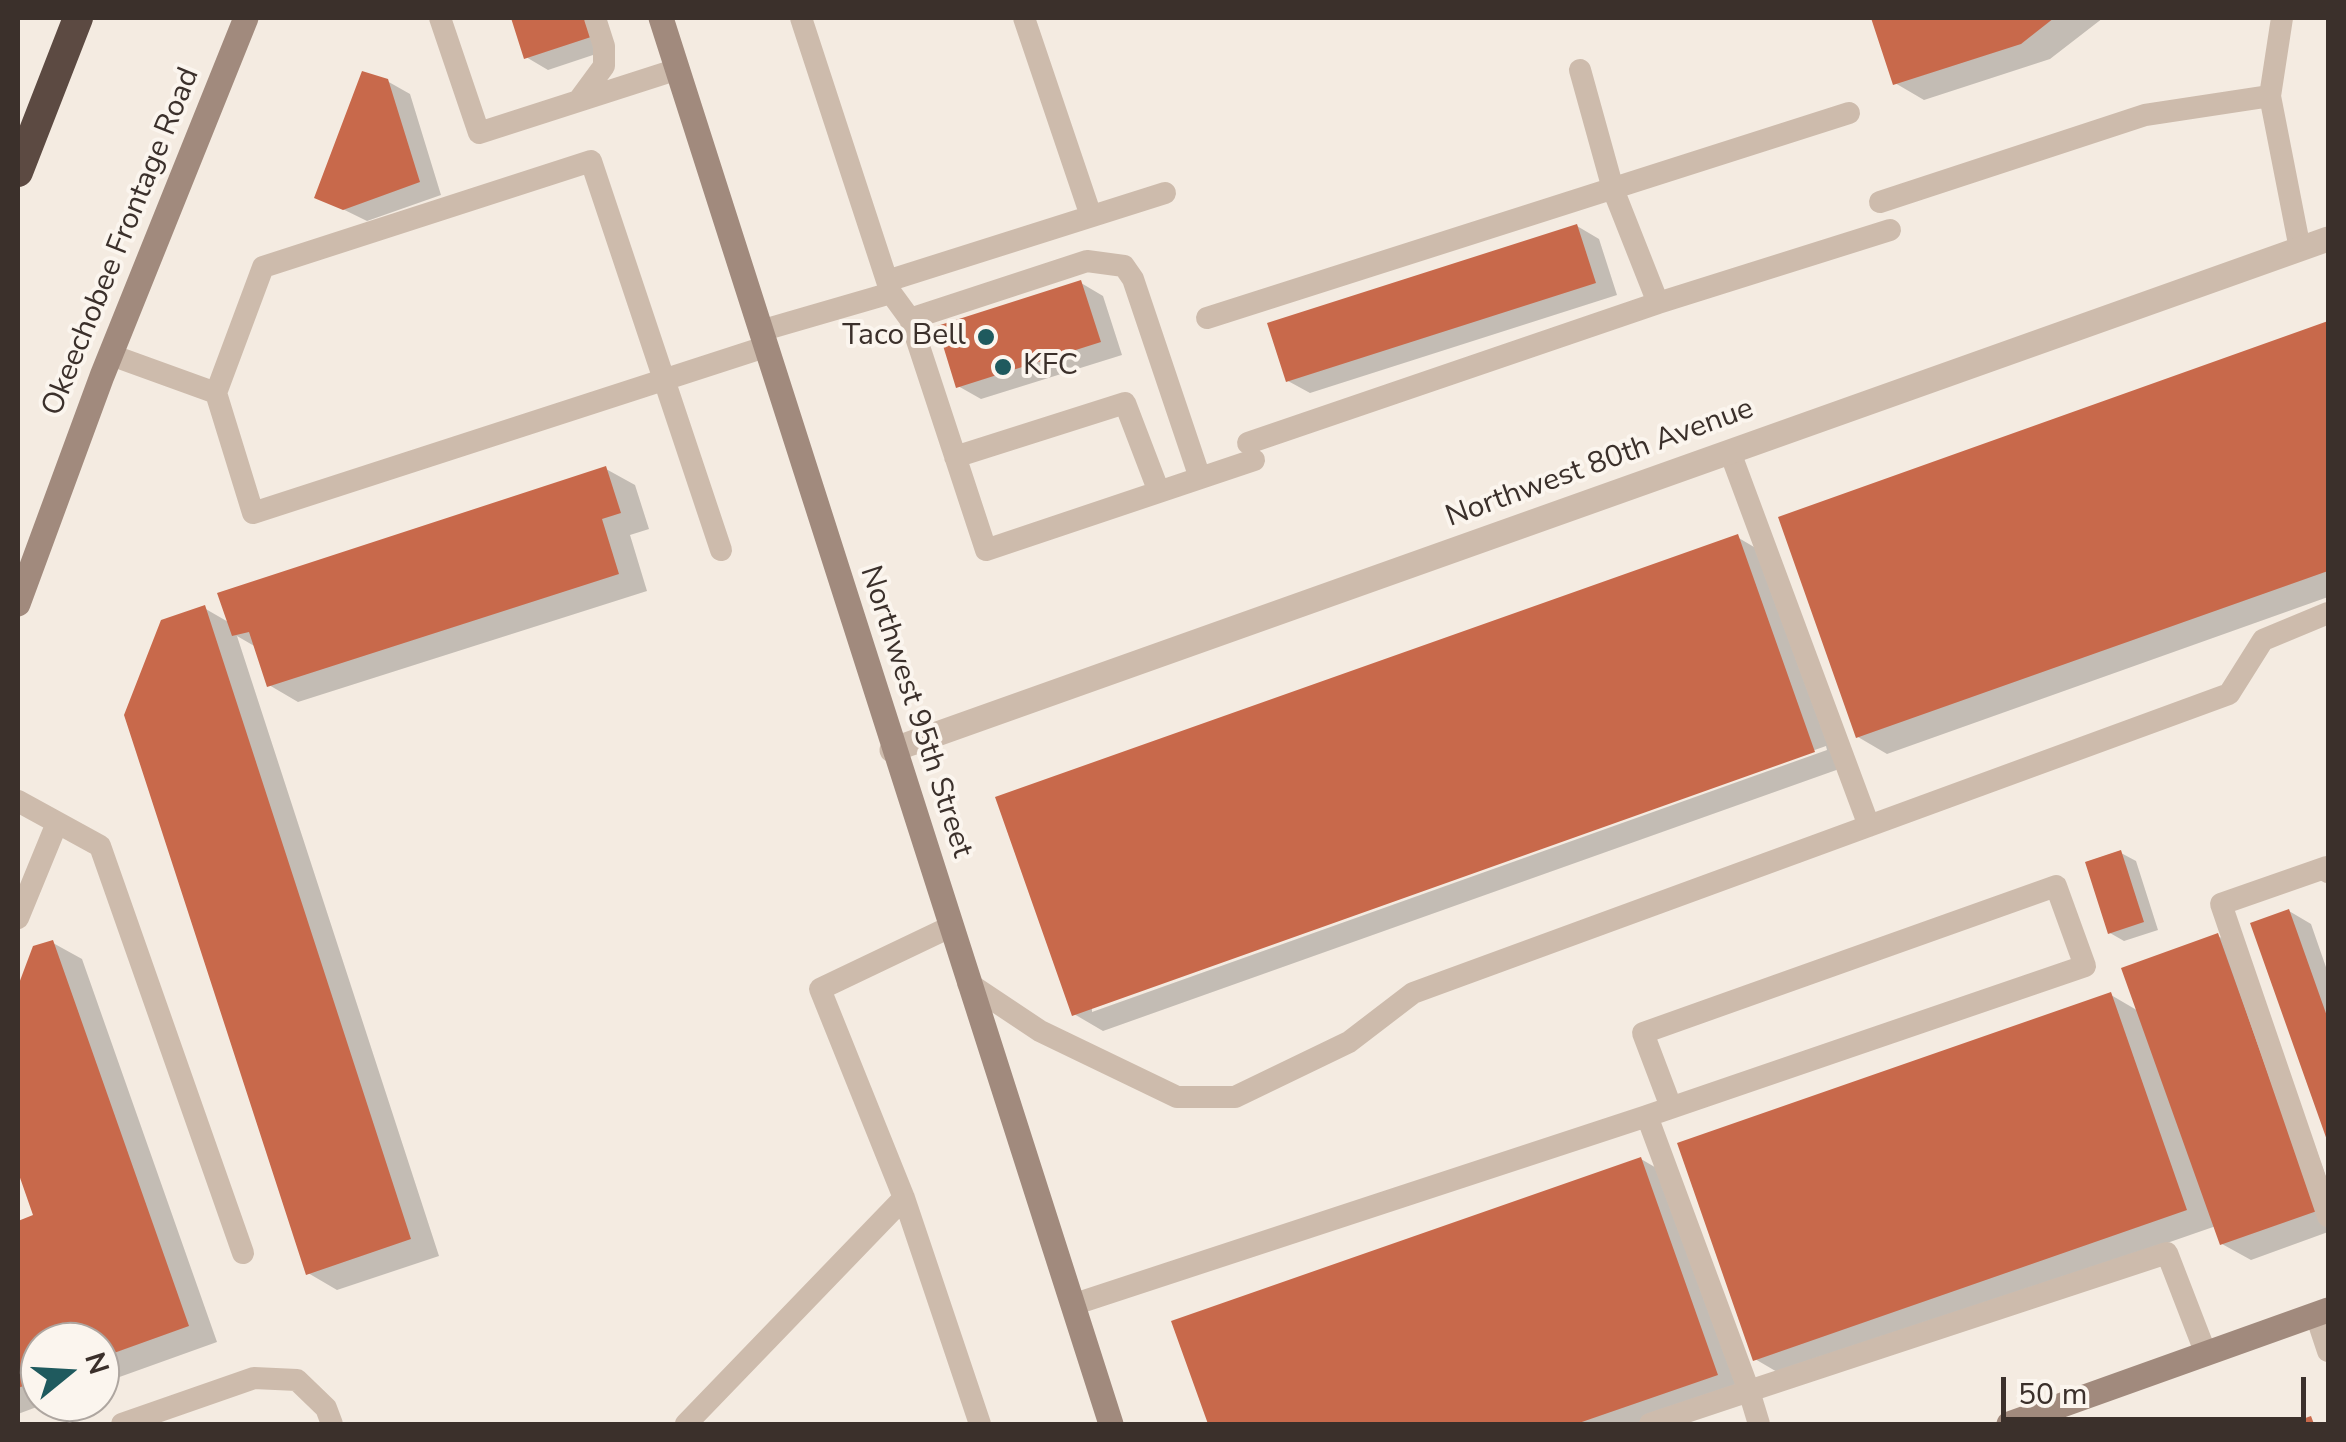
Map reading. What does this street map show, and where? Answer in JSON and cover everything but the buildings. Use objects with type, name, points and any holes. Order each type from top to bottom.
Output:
[{"type":"highway","points":[[18,172],[78,18]]},
{"type":"street","name":"Okeechobee Frontage Road","points":[[18,604],[111,354],[246,18]]},
{"type":"street","name":"Northwest 95th Street","points":[[661,18],[892,750],[1111,1424]]},
{"type":"street","name":"Northwest 80th Avenue","points":[[892,750],[2328,240]]},
{"type":"street","points":[[2010,1424],[2053,1417],[2206,1354],[2322,1312]]},
{"type":"lane","points":[[440,18],[479,132],[678,68]]},
{"type":"lane","points":[[579,100],[604,66],[604,46],[595,18]]},
{"type":"lane","points":[[800,18],[889,287],[910,318],[986,550],[1200,478],[1251,452],[1658,303],[1890,230]]},
{"type":"lane","points":[[1024,18],[1091,216]]},
{"type":"lane","points":[[2282,18],[2270,96],[2300,250]]},
{"type":"lane","points":[[1580,70],[1613,189],[1658,303]]},
{"type":"lane","points":[[1880,202],[2144,115],[2270,96]]},
{"type":"lane","points":[[1207,318],[1850,113]]},
{"type":"lane","points":[[720,550],[664,380],[592,161],[263,267],[216,393],[253,513],[664,380],[889,287],[1166,193]]},
{"type":"lane","points":[[910,318],[1087,261],[1124,266],[1134,279],[1200,478]]},
{"type":"lane","points":[[111,354],[216,393]]},
{"type":"lane","points":[[955,457],[1126,403],[1159,492]]},
{"type":"lane","points":[[1730,452],[1869,826]]},
{"type":"lane","points":[[968,983],[1040,1031],[1177,1097],[1236,1097],[1349,1042],[1414,993],[2230,694],[2263,640],[2328,613]]},
{"type":"lane","points":[[18,801],[100,846],[243,1252]]},
{"type":"lane","points":[[18,918],[57,823]]},
{"type":"lane","points":[[2328,872],[2327,867],[2221,904],[2328,1216]]},
{"type":"lane","points":[[1072,1306],[1647,1116],[2085,966],[2056,886],[1643,1033],[1671,1107]]},
{"type":"lane","points":[[950,927],[820,989],[904,1198],[980,1424]]},
{"type":"lane","points":[[1647,1116],[1760,1424]]},
{"type":"lane","points":[[686,1424],[904,1198]]},
{"type":"lane","points":[[1650,1424],[2168,1253],[2206,1354]]},
{"type":"lane","points":[[2322,1312],[2328,1350]]},
{"type":"lane","points":[[122,1424],[254,1378],[297,1380],[326,1408],[332,1424]]},
{"type":"place","name":"Taco Bell","points":[[986,337]]},
{"type":"place","name":"KFC","points":[[1003,367]]}]
